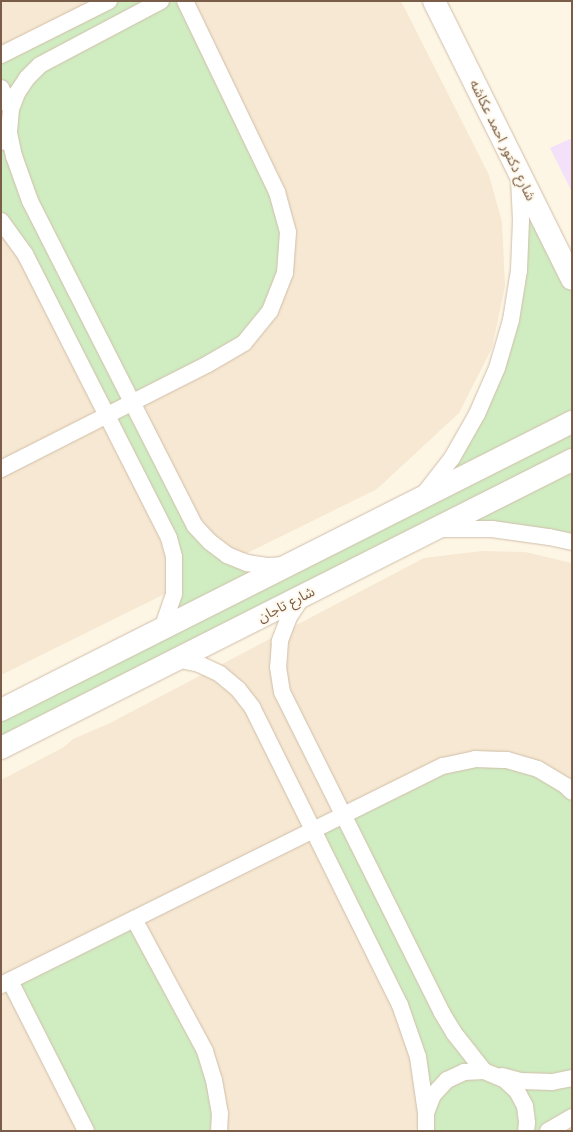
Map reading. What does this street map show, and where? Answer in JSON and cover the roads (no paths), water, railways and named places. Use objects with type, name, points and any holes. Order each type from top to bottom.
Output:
[{"type":"street","points":[[1,55],[109,1]]},
{"type":"street","points":[[161,1],[40,65],[27,78],[17,93],[11,109],[5,140],[30,200],[196,526],[210,542],[227,554],[247,563],[269,566],[290,565]]},
{"type":"street","points":[[1,469],[208,364],[244,343],[270,311],[285,273],[288,232],[277,192],[185,1]]},
{"type":"street","name":"شارع دكتور احمد عكاشه","points":[[434,1],[572,279]]},
{"type":"street","points":[[1,88],[11,109]]},
{"type":"street","points":[[421,498],[452,458],[477,414],[497,368],[508,332],[519,270],[521,220],[518,169]]},
{"type":"street","points":[[1,221],[25,254],[169,538],[174,557],[174,594],[162,629]]},
{"type":"street","points":[[1,710],[572,422]]},
{"type":"street","name":"شارع تاجان","points":[[1,748],[572,460]]},
{"type":"street","points":[[376,521],[392,550]]},
{"type":"street","points":[[435,529],[492,529],[572,542]]},
{"type":"street","points":[[304,595],[289,617],[280,641],[278,667],[282,692],[442,1013],[454,1034],[487,1072],[505,1080],[517,1091],[525,1106],[526,1131]]},
{"type":"street","points":[[176,660],[199,664],[220,674],[238,689],[252,707],[411,1031],[418,1057],[426,1126]]},
{"type":"street","points":[[86,1131],[6,983],[443,766],[474,758],[507,760],[538,769],[572,792]]},
{"type":"street","points":[[134,919],[205,1051],[214,1080],[220,1112],[219,1131]]},
{"type":"street","points":[[426,1126],[433,1095],[447,1080],[464,1072],[487,1072],[521,1081],[552,1082],[572,1078]]},
{"type":"street","points":[[548,1131],[572,1117]]}]
